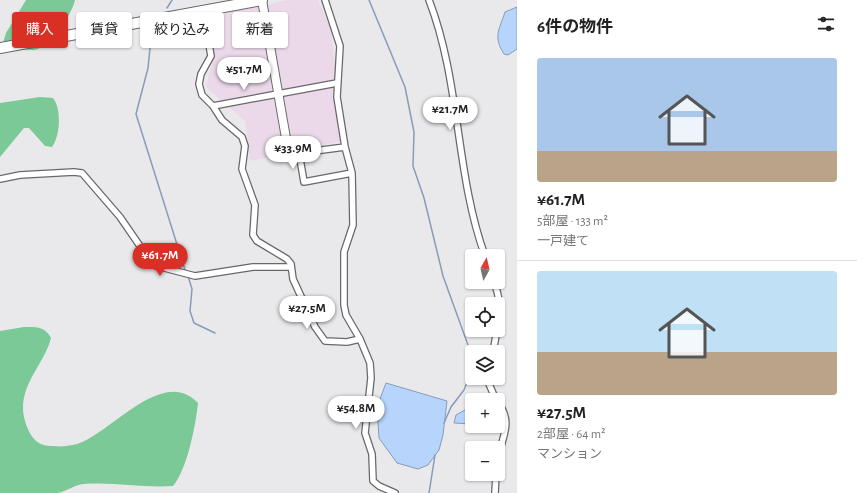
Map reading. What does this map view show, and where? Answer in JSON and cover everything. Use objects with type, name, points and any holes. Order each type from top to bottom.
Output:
[{"type":"highway","points":[[0,48],[262,0]]},
{"type":"street","points":[[262,0],[287,144]]},
{"type":"street","points":[[325,0],[340,46],[337,83],[345,147],[352,174],[353,225],[344,252],[344,305],[346,315],[366,352],[371,372],[365,433],[372,454],[373,480],[379,486],[395,493]]},
{"type":"street","points":[[429,0],[442,36],[448,63],[471,212],[483,249]]},
{"type":"street","points":[[203,10],[211,56],[201,74],[199,84],[202,95],[213,106],[222,120],[242,137],[245,146],[242,169],[255,205],[253,235],[257,241],[287,259],[291,264],[293,279],[315,328],[326,340],[348,342],[360,339]]},
{"type":"street","points":[[213,106],[337,83]]},
{"type":"street","points":[[345,147],[299,153],[304,182],[352,174]]},
{"type":"street","points":[[0,179],[20,175],[82,173],[120,217],[153,265],[195,276],[253,268],[291,267]]},
{"type":"street","points":[[505,413],[507,419],[505,428]]},
{"type":"street","points":[[495,493],[496,481]]},
{"type":"shaded area","points":[[287,0],[318,0],[331,30],[343,141],[250,161],[245,121],[206,87],[213,58],[212,48],[224,48],[224,14]]},
{"type":"green space","points":[[26,0],[75,0],[68,16],[68,12],[19,12]]},
{"type":"green space","points":[[12,23],[12,46],[3,43],[6,33]]},
{"type":"green space","points":[[18,48],[39,48],[33,50]]},
{"type":"green space","points":[[40,97],[53,98],[58,109],[59,123],[57,137],[52,147],[45,146],[29,128],[24,128],[0,157],[0,103]]},
{"type":"green space","points":[[24,327],[36,327],[43,329],[51,338],[44,355],[30,380],[24,398],[23,408],[28,430],[36,441],[42,444],[48,446],[68,446],[77,444],[90,438],[137,406],[153,397],[169,392],[184,393],[198,403],[187,458],[178,479],[173,486],[84,484],[58,493],[0,493],[0,331]]},
{"type":"water","points":[[517,7],[517,49],[508,55],[504,54],[501,48],[498,33],[505,12]]},
{"type":"water","points":[[386,383],[447,401],[443,435],[439,450],[428,465],[418,469],[397,463],[379,438],[377,407]]},
{"type":"water","points":[[465,410],[465,424],[454,423],[456,415]]},
{"type":"waterway","points":[[167,8],[172,0]]},
{"type":"waterway","points":[[369,0],[405,87],[414,132],[413,166],[424,198],[443,276],[468,345]]},
{"type":"waterway","points":[[150,48],[148,68],[136,114],[186,273]]},
{"type":"waterway","points":[[188,276],[192,289],[190,311],[194,323],[215,333]]},
{"type":"waterway","points":[[444,423],[451,407],[464,390],[466,385]]},
{"type":"waterway","points":[[429,493],[435,455]]}]
